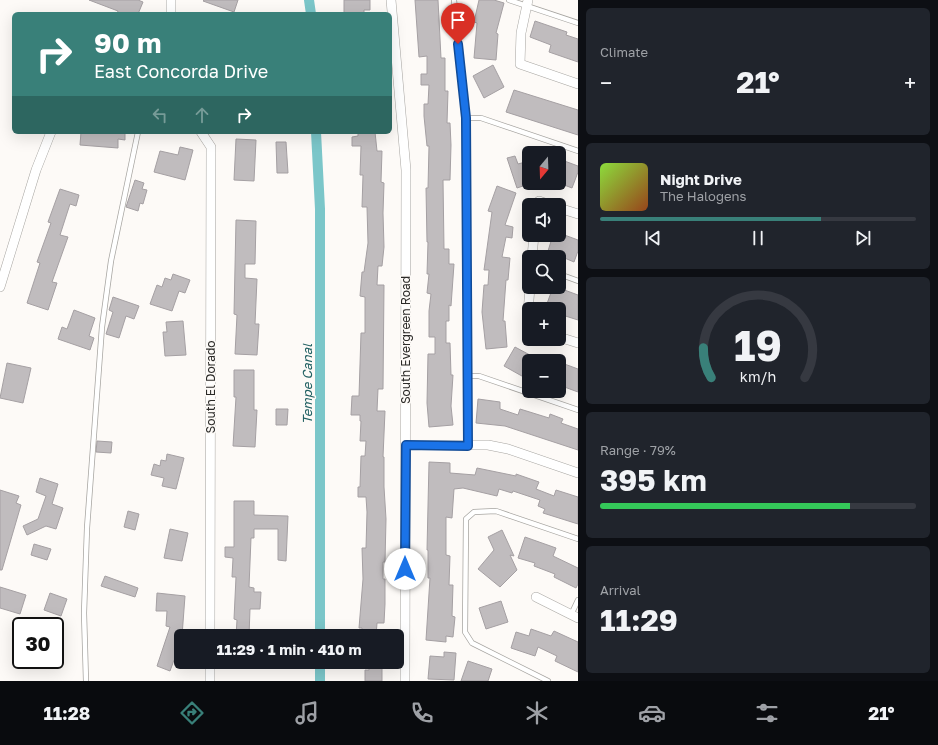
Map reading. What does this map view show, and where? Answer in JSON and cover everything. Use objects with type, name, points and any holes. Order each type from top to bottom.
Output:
[{"type":"street","points":[[171,0],[171,12]]},
{"type":"street","name":"South Evergreen Road","points":[[391,0],[406,170],[405,681]]},
{"type":"street","points":[[527,3],[521,34],[520,64],[578,84]]},
{"type":"street","points":[[0,287],[36,170],[50,134]]},
{"type":"street","name":"South El Dorado","points":[[203,134],[208,140],[211,147],[210,629]]},
{"type":"street","points":[[566,210],[578,214]]},
{"type":"street","points":[[566,339],[578,343]]},
{"type":"street","points":[[406,445],[488,445],[508,449],[578,473]]},
{"type":"street","points":[[536,597],[575,616]]},
{"type":"street","points":[[210,669],[210,681]]},
{"type":"lane","points":[[454,0],[466,118],[468,446]]},
{"type":"lane","points":[[509,0],[527,3],[578,23]]},
{"type":"lane","points":[[466,118],[480,118],[578,151]]},
{"type":"lane","points":[[86,681],[84,613],[87,528],[102,327],[111,261],[138,134]]},
{"type":"lane","points":[[566,277],[578,281]]},
{"type":"lane","points":[[468,376],[479,376],[578,410]]},
{"type":"lane","points":[[548,681],[472,644],[466,632],[466,519],[474,512],[496,512],[578,539]]},
{"type":"lane","points":[[575,616],[578,600]]},
{"type":"building","points":[[89,0],[138,0],[143,2],[139,12],[118,11]]},
{"type":"building","points":[[238,0],[234,12],[203,1]]},
{"type":"building","points":[[344,0],[370,0],[370,10],[364,10],[364,12],[344,12]]},
{"type":"building","points":[[415,0],[438,0],[441,58],[445,58],[445,91],[448,91],[447,123],[450,123],[451,145],[450,180],[443,180],[444,249],[449,249],[449,264],[454,264],[451,306],[449,305],[449,321],[446,321],[446,343],[450,343],[451,375],[453,375],[451,406],[453,425],[429,427],[427,403],[428,354],[435,354],[435,337],[429,337],[429,311],[431,294],[427,293],[429,274],[427,274],[428,242],[426,188],[428,188],[429,146],[427,146],[424,104],[428,104],[429,85],[421,85],[421,74],[427,74],[427,56],[419,57]]},
{"type":"building","points":[[479,0],[494,0],[504,3],[496,33],[498,34],[496,60],[474,58],[477,23],[474,22]]},
{"type":"building","points":[[535,21],[567,32],[566,35],[578,39],[578,62],[549,52],[551,45],[530,37]]},
{"type":"building","points":[[493,65],[504,87],[484,98],[473,76]]},
{"type":"building","points":[[514,90],[578,110],[578,135],[506,112]]},
{"type":"building","points":[[81,134],[125,134],[125,140],[118,139],[118,148],[80,145]]},
{"type":"building","points":[[358,134],[375,134],[377,151],[382,151],[381,182],[384,183],[384,247],[382,266],[378,266],[377,285],[384,285],[383,389],[378,389],[377,411],[385,411],[383,457],[386,519],[383,579],[385,579],[385,604],[384,623],[377,623],[377,629],[359,628],[363,579],[362,548],[366,548],[367,512],[366,497],[358,497],[358,487],[360,487],[361,456],[365,456],[366,441],[360,441],[360,415],[351,415],[352,396],[359,396],[361,333],[365,333],[365,297],[360,296],[362,272],[364,272],[368,243],[367,207],[362,207],[363,175],[360,175],[361,146],[352,146],[352,137],[358,136]]},
{"type":"building","points":[[236,139],[256,140],[254,181],[234,180]]},
{"type":"building","points":[[276,142],[286,142],[288,173],[277,173]]},
{"type":"building","points":[[180,147],[193,150],[185,180],[154,172],[160,151],[178,155]]},
{"type":"building","points":[[515,156],[518,164],[522,163],[522,186],[517,188],[507,158]]},
{"type":"building","points":[[566,162],[578,166],[578,172],[572,188],[566,186]]},
{"type":"building","points":[[135,180],[144,183],[142,189],[147,190],[143,204],[140,203],[138,211],[126,207]]},
{"type":"building","points":[[497,186],[516,193],[505,225],[513,227],[512,238],[506,237],[502,257],[510,258],[508,280],[506,280],[503,321],[505,321],[507,347],[486,349],[482,312],[484,285],[488,285],[489,270],[484,270],[492,212],[488,211]]},
{"type":"building","points":[[60,189],[79,195],[76,206],[70,204],[60,235],[68,237],[52,282],[57,283],[48,310],[27,303],[40,263],[37,262],[51,223],[48,222]]},
{"type":"building","points":[[236,220],[256,221],[255,264],[245,264],[245,278],[257,279],[255,324],[259,324],[257,355],[235,354],[237,315],[234,314]]},
{"type":"building","points":[[566,236],[578,240],[578,251],[574,262],[566,259],[566,250],[548,250],[551,242],[566,242]]},
{"type":"building","points":[[173,274],[190,280],[185,293],[179,291],[172,311],[150,304],[157,285],[162,287],[165,278],[171,280]]},
{"type":"building","points":[[566,291],[578,295],[578,320],[566,316],[566,302],[548,302],[551,294],[566,294]]},
{"type":"building","points":[[113,297],[139,306],[134,319],[126,316],[119,338],[106,334],[113,312],[109,310]]},
{"type":"building","points":[[74,310],[95,318],[89,336],[94,338],[90,350],[58,339],[62,327],[67,329]]},
{"type":"building","points":[[183,321],[186,355],[165,356],[163,332],[167,332],[166,322]]},
{"type":"building","points":[[515,347],[528,354],[522,354],[522,376],[504,366]]},
{"type":"building","points":[[7,363],[31,368],[23,403],[0,398]]},
{"type":"building","points":[[566,365],[578,369],[578,392],[566,388]]},
{"type":"building","points":[[234,370],[254,370],[254,410],[257,410],[255,447],[233,446],[236,397],[234,397]]},
{"type":"building","points":[[478,399],[500,402],[500,409],[518,415],[520,409],[549,418],[550,414],[563,419],[561,423],[578,429],[578,450],[505,426],[476,423]]},
{"type":"building","points":[[276,409],[288,409],[287,425],[276,425]]},
{"type":"building","points":[[97,441],[112,442],[111,453],[96,452]]},
{"type":"building","points":[[167,454],[184,458],[176,489],[162,486],[164,478],[151,475],[154,464],[160,466],[161,460],[166,461]]},
{"type":"building","points":[[429,462],[450,463],[450,473],[475,475],[477,468],[516,476],[516,474],[539,482],[536,489],[554,496],[556,490],[578,497],[578,524],[543,513],[545,509],[538,506],[540,500],[513,491],[512,493],[499,489],[497,496],[463,488],[454,489],[452,518],[446,517],[446,555],[450,556],[449,585],[453,585],[452,616],[455,617],[453,637],[446,636],[446,642],[426,640],[430,578],[428,578],[427,550]]},
{"type":"building","points":[[40,478],[58,484],[52,504],[63,508],[56,529],[46,526],[27,535],[23,526],[38,519],[46,496],[36,492]]},
{"type":"building","points":[[0,490],[19,496],[16,503],[21,505],[2,570],[0,570]]},
{"type":"building","points":[[234,501],[254,501],[254,515],[288,516],[286,561],[278,560],[278,529],[254,529],[254,538],[251,538],[249,587],[254,588],[254,592],[261,592],[260,609],[250,609],[249,629],[236,629],[237,620],[234,619],[236,577],[232,577],[233,558],[225,557],[225,547],[234,547]]},
{"type":"building","points":[[128,511],[139,514],[135,530],[124,527]]},
{"type":"building","points":[[170,529],[188,533],[182,561],[164,558]]},
{"type":"building","points":[[502,530],[514,556],[510,555],[517,570],[500,587],[478,569],[494,550],[488,537]]},
{"type":"building","points":[[525,537],[556,548],[553,556],[578,568],[578,584],[576,588],[554,577],[555,574],[534,566],[535,563],[518,558]]},
{"type":"building","points":[[34,544],[51,549],[47,560],[31,555]]},
{"type":"building","points":[[105,576],[138,588],[135,597],[101,586]]},
{"type":"building","points":[[0,587],[26,595],[20,614],[0,608]]},
{"type":"building","points":[[50,593],[67,599],[61,616],[44,610]]},
{"type":"building","points":[[157,593],[185,596],[183,629],[174,629],[174,660],[170,671],[157,666],[170,627],[166,626],[167,611],[156,611]]},
{"type":"building","points":[[501,601],[508,622],[486,629],[479,608]]},
{"type":"building","points":[[531,629],[551,636],[554,631],[578,642],[578,672],[555,661],[557,656],[538,647],[535,656],[511,648],[516,632],[529,636]]},
{"type":"building","points":[[444,652],[456,653],[454,680],[428,679],[430,656],[444,657]]},
{"type":"building","points":[[468,661],[492,669],[488,681],[461,681]]},
{"type":"building","points":[[382,669],[382,681],[365,681],[365,670]]},
{"type":"waterway","name":"Tempe Canal","points":[[309,0],[311,12]]},
{"type":"waterway","name":"Tempe Canal","points":[[316,134],[320,209],[320,629]]},
{"type":"waterway","name":"Tempe Canal","points":[[320,669],[320,681]]},
{"type":"route","points":[[405,569],[406,445],[468,446],[466,118],[458,44]]}]
